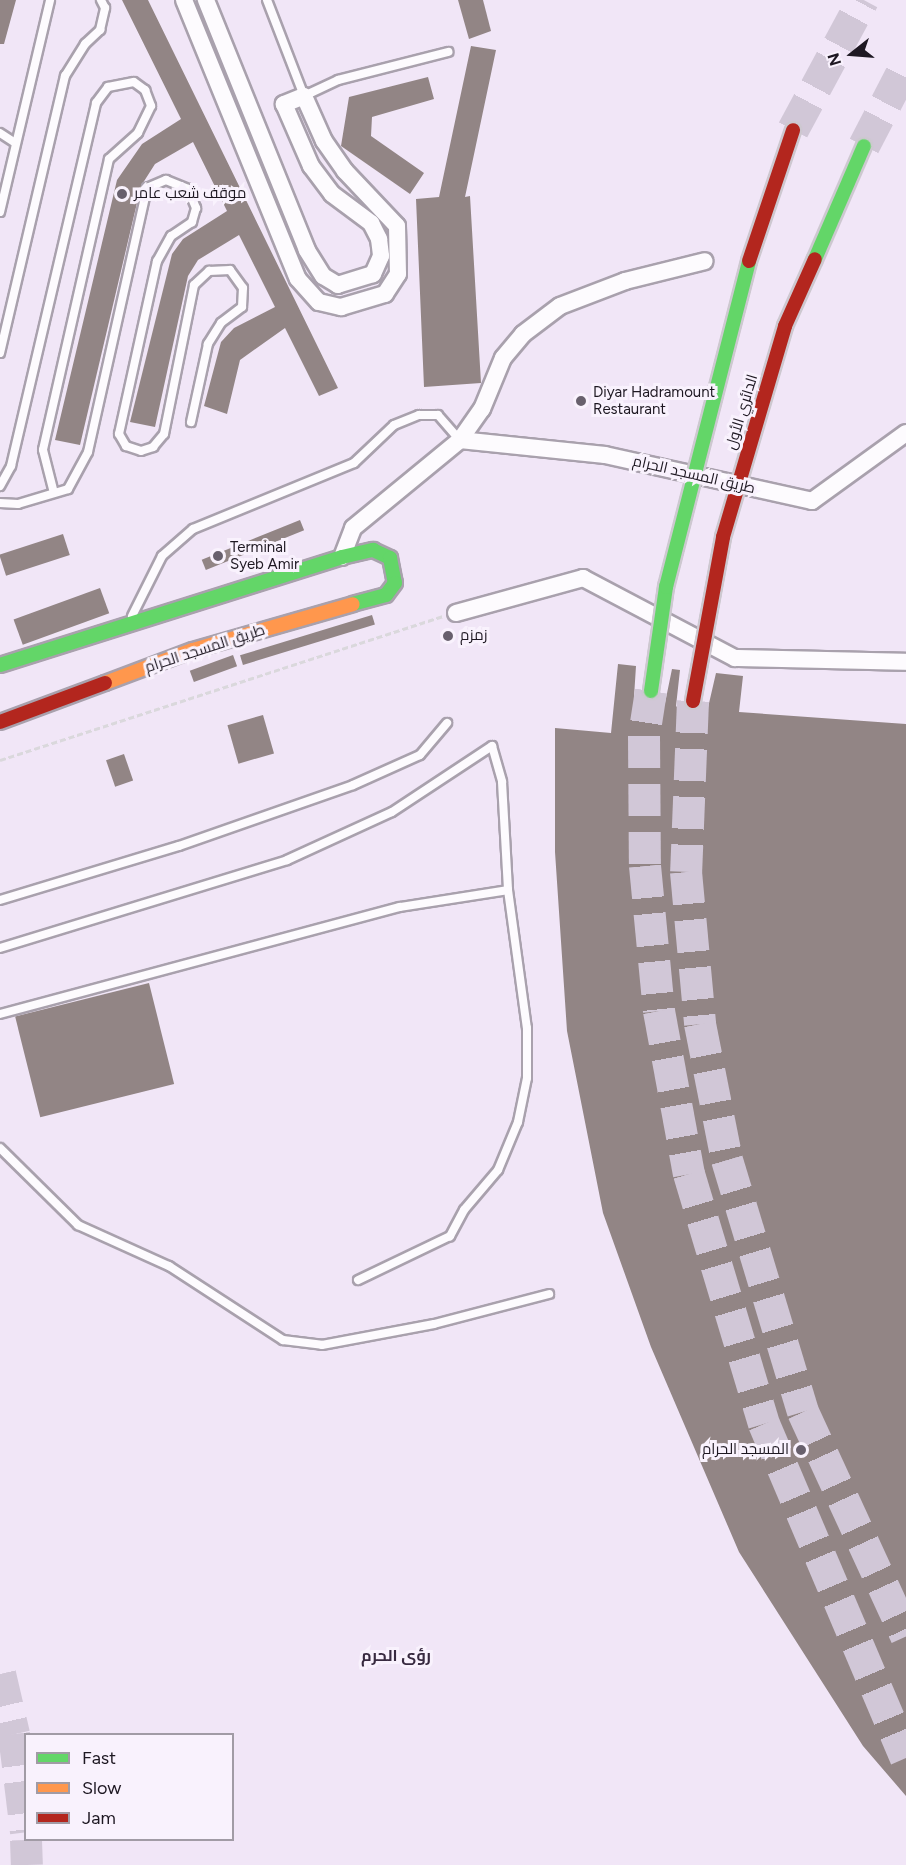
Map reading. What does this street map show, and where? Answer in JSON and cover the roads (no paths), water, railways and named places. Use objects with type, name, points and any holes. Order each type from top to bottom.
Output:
[{"type":"main road","name":"الدائري الأول","points":[[651,691],[666,587],[702,439],[749,259],[793,130]]},
{"type":"main road","name":"الدائري الأول","points":[[693,701],[723,537],[785,326],[864,146]]},
{"type":"main road","name":"طريق المسجد الحرام","points":[[0,722],[194,650],[386,596],[395,583],[396,570],[390,558],[373,550],[342,557]]},
{"type":"main road","points":[[0,665],[126,628],[342,557]]},
{"type":"street","points":[[184,0],[298,279],[319,302],[341,308],[362,305],[385,294],[398,274],[397,226],[345,171],[324,141],[304,96],[284,104],[311,166],[332,194],[371,223],[379,239],[381,256],[373,274],[357,282],[338,285],[323,276],[307,250],[206,0]]},
{"type":"street","points":[[342,557],[353,528],[460,440],[482,409],[503,358],[523,334],[560,306],[625,281],[705,261]]},
{"type":"street","name":"طريق المسجد الحرام","points":[[460,440],[605,455],[812,501],[906,433]]},
{"type":"street","points":[[456,613],[583,578],[735,658],[906,662]]},
{"type":"lane","points":[[0,213],[14,142],[50,0]]},
{"type":"lane","points":[[0,353],[65,76],[85,44],[100,30],[105,8],[101,0]]},
{"type":"lane","points":[[267,0],[304,96],[338,80],[448,52]]},
{"type":"lane","points":[[0,486],[11,466],[96,103],[108,87],[134,82],[145,90],[151,105],[138,133],[109,159],[43,450],[54,493]]},
{"type":"lane","points":[[0,133],[14,142]]},
{"type":"lane","points":[[0,503],[18,504],[68,489],[88,452],[147,188],[166,180],[188,189],[196,208],[192,222],[171,236],[157,261],[119,434],[126,446],[141,451],[153,447],[164,434],[194,285],[209,271],[230,270],[243,288],[242,307],[221,323],[208,344],[191,422]]},
{"type":"lane","points":[[126,628],[162,556],[194,529],[354,463],[394,425],[419,415],[438,415],[460,440]]},
{"type":"lane","points":[[0,900],[179,846],[353,785],[420,755],[447,723]]},
{"type":"lane","points":[[0,948],[287,860],[392,812],[492,746],[502,782],[508,890],[527,1028],[527,1077],[518,1122],[498,1170],[464,1210],[450,1236],[358,1280]]},
{"type":"lane","points":[[0,1014],[400,907],[508,890]]},
{"type":"lane","points":[[0,1148],[78,1225],[169,1266],[283,1341],[333,1343],[434,1324],[549,1294]]},
{"type":"tunnel","points":[[793,130],[863,0]]},
{"type":"tunnel","points":[[864,146],[906,65]]},
{"type":"tunnel","points":[[651,691],[644,736],[645,866],[659,1011],[689,1174],[764,1424],[906,1758]]},
{"type":"tunnel","points":[[693,701],[686,872],[700,1024],[727,1160],[803,1412],[906,1636]]},
{"type":"tunnel","points":[[0,1674],[14,1734],[24,1816]]},
{"type":"tunnel","points":[[26,1841],[27,1865]]},
{"type":"place","name":"موقف شعب عامر","points":[[122,194]]},
{"type":"place","name":"Diyar Hadramount Restaurant","points":[[581,401]]},
{"type":"place","name":"Terminal Syeb Amir","points":[[218,556]]},
{"type":"place","name":"زمزم","points":[[448,636]]},
{"type":"place","name":"المسجد الحرام","points":[[801,1450]]},
{"type":"district","name":"رؤى الحرم","points":[[396,1656]]}]
